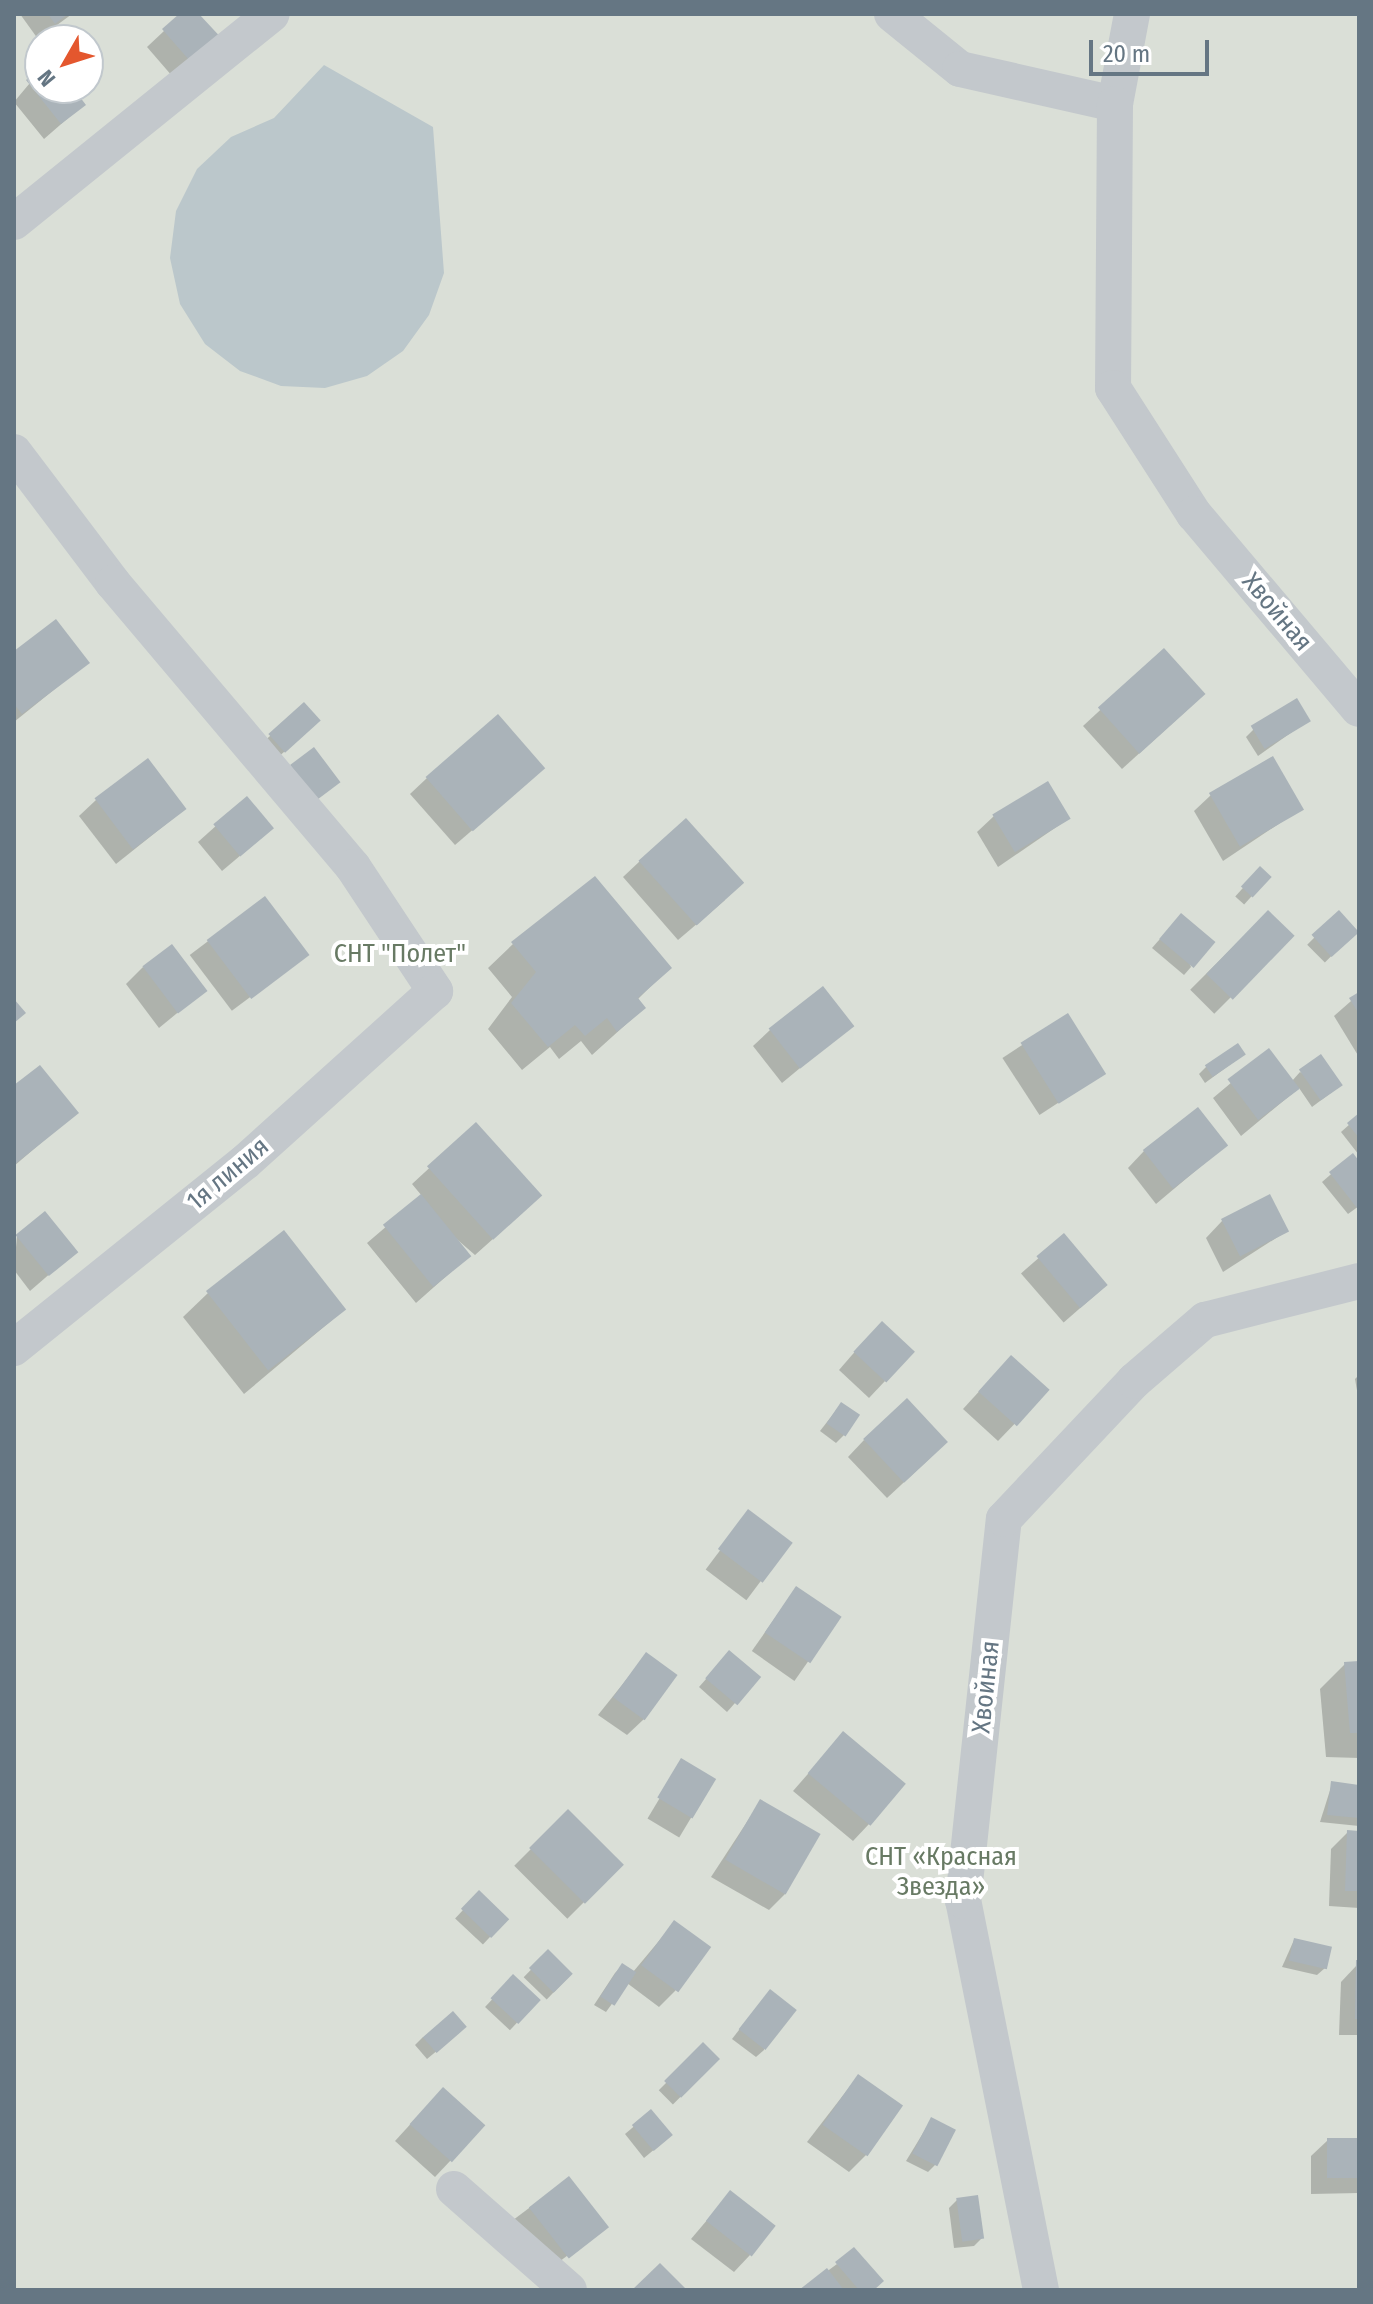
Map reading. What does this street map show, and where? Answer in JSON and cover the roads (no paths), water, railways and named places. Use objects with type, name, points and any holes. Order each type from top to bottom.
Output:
[{"type":"street","points":[[14,222],[272,14]]},
{"type":"street","points":[[892,14],[960,69],[1115,104]]},
{"type":"street","name":"Хвойная","points":[[1132,14],[1115,104],[1113,388],[1194,514],[1359,709]]},
{"type":"street","name":"1я линия","points":[[14,452],[113,583],[353,867],[435,991],[245,1162],[14,1348]]},
{"type":"street","name":"Хвойная","points":[[1041,2290],[963,1901],[1004,1519],[1134,1381],[1205,1320],[1359,1281]]},
{"type":"street","points":[[454,2189],[569,2290]]},
{"type":"park label","name":"СНТ \"Полет\"","points":[[400,954]]},
{"type":"park label","name":"СНТ «Красная Звезда»","points":[[941,1872]]}]
